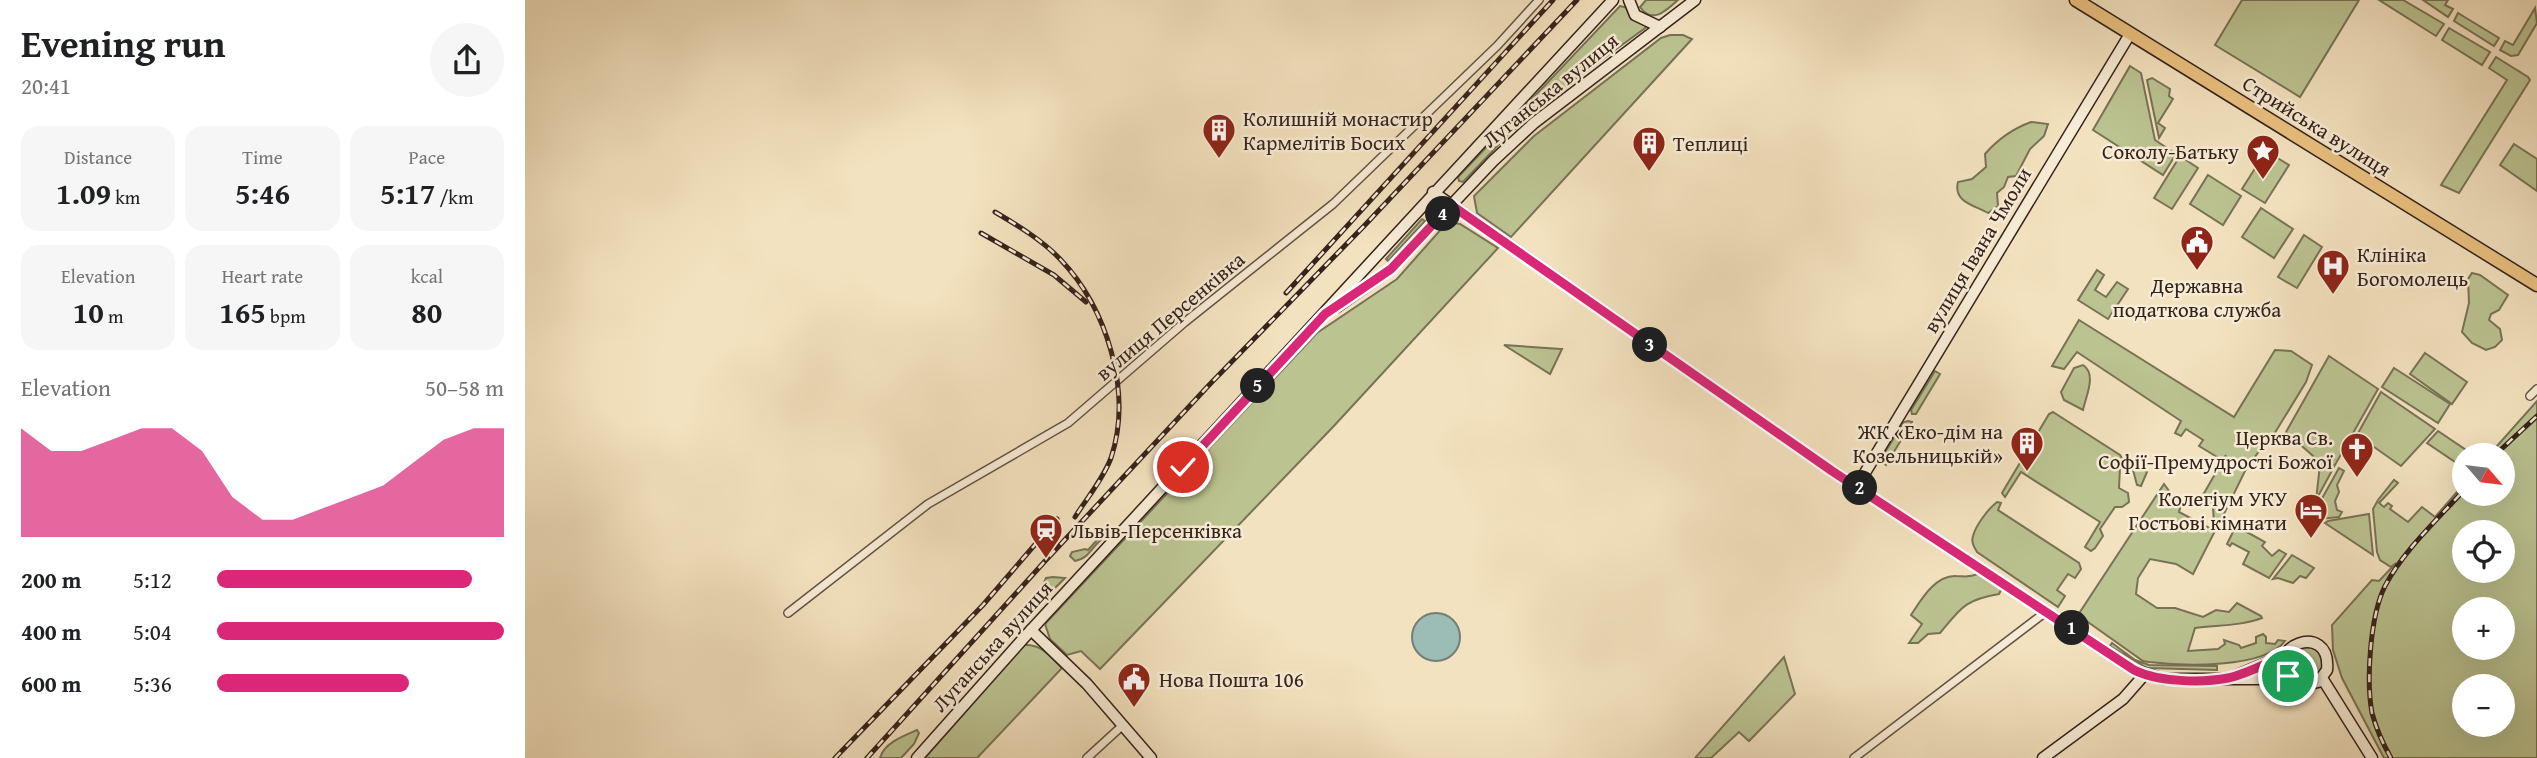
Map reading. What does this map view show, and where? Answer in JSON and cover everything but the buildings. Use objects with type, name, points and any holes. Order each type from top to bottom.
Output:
[{"type":"main road","name":"Луганська вулиця","points":[[917,758],[1325,314],[1433,192],[1613,0]]},
{"type":"main road","points":[[1629,0],[1635,15],[1660,27]]},
{"type":"main road","name":"Луганська вулиця","points":[[1679,11],[1688,0]]},
{"type":"main road","name":"Луганська вулиця","points":[[1325,314],[1391,269],[1493,161],[1534,123],[1695,0]]},
{"type":"main road","name":"Стрийська вулиця","points":[[2083,2],[2130,34],[2537,285]]},
{"type":"main road","name":"вулиця Івана Чмоли","points":[[1857,486],[2130,34]]},
{"type":"main road","points":[[1433,192],[1857,486],[2130,667],[2145,674],[2175,679],[2229,678],[2293,681],[2306,685],[2322,678],[2327,670],[2325,652],[2311,642],[2295,644],[2285,655],[2229,678]]},
{"type":"main road","points":[[1031,631],[1087,684],[1151,758]]},
{"type":"main road","points":[[2285,655],[2285,670],[2293,681]]},
{"type":"main road","points":[[2043,758],[2123,699],[2145,674]]},
{"type":"main road","points":[[2322,678],[2372,758]]},
{"type":"street","name":"вулиця Персенківка","points":[[788,613],[928,503],[1068,423],[1185,322],[1333,204],[1497,46],[1539,0]]},
{"type":"street","points":[[2530,396],[2537,389]]},
{"type":"street","points":[[1854,758],[2047,611]]},
{"type":"street","points":[[1087,758],[1123,725]]},
{"type":"green space","points":[[1646,0],[1678,0],[1659,14],[1649,15],[1640,7]]},
{"type":"green space","points":[[2242,0],[2359,0],[2300,97],[2215,45]]},
{"type":"green space","points":[[2379,0],[2403,0],[2444,24],[2436,36]]},
{"type":"green space","points":[[2423,0],[2448,0],[2445,5],[2453,9],[2448,17]]},
{"type":"green space","points":[[1620,6],[1628,8],[1648,26],[1560,90],[1507,136],[1463,182],[1459,181],[1458,177]]},
{"type":"green space","points":[[2535,8],[2537,23],[2518,55],[2511,56],[2500,50],[2505,41],[2513,45]]},
{"type":"green space","points":[[2458,13],[2499,38],[2494,46],[2454,21]]},
{"type":"green space","points":[[2449,28],[2490,52],[2482,65],[2442,40]]},
{"type":"green space","points":[[1683,35],[1692,39],[1511,237],[1477,213],[1474,196],[1534,136],[1661,38]]},
{"type":"green space","points":[[2496,57],[2530,80],[2459,193],[2441,185],[2507,80],[2489,68]]},
{"type":"green space","points":[[2130,66],[2141,73],[2155,140],[2176,154],[2163,175],[2093,130]]},
{"type":"green space","points":[[2152,78],[2170,89],[2169,96],[2173,99],[2158,123],[2165,128],[2159,138],[2147,80]]},
{"type":"green space","points":[[2031,122],[2048,124],[2044,136],[2030,149],[2016,176],[2008,177],[2004,187],[1997,193],[1998,206],[1988,213],[1962,198],[1957,189],[1958,182],[1972,179],[1986,167],[1985,154],[1995,144],[2012,131]]},
{"type":"green space","points":[[2514,144],[2537,159],[2537,191],[2500,165]]},
{"type":"green space","points":[[2266,151],[2289,165],[2265,203],[2242,189]]},
{"type":"green space","points":[[2180,156],[2198,168],[2172,209],[2154,198]]},
{"type":"green space","points":[[2208,175],[2241,196],[2223,225],[2190,204]]},
{"type":"green space","points":[[2261,208],[2293,229],[2274,258],[2242,237]]},
{"type":"green space","points":[[1422,219],[1425,221],[1388,261],[1386,259]]},
{"type":"green space","points":[[1454,223],[1498,248],[1332,428],[1100,669],[1081,651],[1067,655],[1050,639],[1045,624],[1317,333],[1397,279],[1443,227]]},
{"type":"green space","points":[[2304,235],[2322,247],[2297,288],[2278,277]]},
{"type":"green space","points":[[2097,270],[2104,275],[2095,290],[2106,297],[2117,282],[2128,289],[2108,319],[2078,300]]},
{"type":"green space","points":[[2472,273],[2480,275],[2508,295],[2489,320],[2500,329],[2502,340],[2495,347],[2486,350],[2472,343],[2462,332],[2469,303],[2468,279]]},
{"type":"green space","points":[[2079,320],[2234,417],[2275,350],[2291,351],[2312,365],[2306,382],[2273,436],[2245,471],[2219,524],[2214,523],[2213,508],[2204,500],[2203,495],[2226,455],[2222,460],[2199,446],[2203,440],[2186,429],[2181,436],[2175,433],[2181,421],[2077,352],[2064,369],[2052,366]]},
{"type":"green space","points":[[1504,345],[1561,349],[1562,349],[1550,374]]},
{"type":"green space","points":[[2425,353],[2467,382],[2452,404],[2410,374]]},
{"type":"green space","points":[[2329,356],[2378,389],[2335,465],[2321,463],[2286,432]]},
{"type":"green space","points":[[2083,365],[2090,380],[2083,410],[2064,400],[2061,392],[2074,368]]},
{"type":"green space","points":[[2394,368],[2450,404],[2438,423],[2382,387]]},
{"type":"green space","points":[[1935,371],[1940,374],[1916,414],[1912,414],[1911,410]]},
{"type":"green space","points":[[2381,392],[2435,429],[2401,466],[2357,435]]},
{"type":"green space","points":[[2537,401],[2537,758],[2384,758],[2342,678],[2333,650],[2332,625],[2372,580],[2379,581],[2396,563],[2391,567],[2380,560],[2377,552],[2373,509],[2378,500],[2394,480],[2398,483],[2379,503],[2384,507],[2388,503],[2392,506],[2390,509],[2408,522],[2422,507],[2435,517],[2452,498],[2452,506],[2515,506],[2515,443],[2500,443]]},
{"type":"green space","points":[[2053,412],[2120,455],[2126,465],[2120,467],[2119,488],[2128,493],[2129,502],[2122,507],[2115,507],[2100,529],[2103,536],[2091,551],[2085,547],[2100,522],[2021,472],[2005,497],[2002,493],[2049,414]]},
{"type":"green space","points":[[1904,422],[1912,422],[1886,465],[1880,460]]},
{"type":"green space","points":[[2438,431],[2456,443],[2452,443],[2452,460],[2427,443]]},
{"type":"green space","points":[[2134,462],[2147,472],[2141,486],[2137,485],[2132,466]]},
{"type":"green space","points":[[2320,465],[2334,467],[2316,500]]},
{"type":"green space","points":[[2339,468],[2344,471],[2337,485],[2339,492],[2335,501],[2337,510],[2342,512],[2339,517],[2319,519],[2314,514],[2315,511]]},
{"type":"green space","points":[[2164,484],[2172,495],[2182,501],[2179,512],[2215,531],[2193,574],[2176,564],[2150,559],[2138,578],[2136,594],[2157,608],[2175,608],[2203,617],[2216,610],[2229,612],[2237,603],[2262,618],[2238,624],[2195,628],[2188,651],[2218,649],[2225,644],[2224,640],[2241,648],[2256,643],[2256,637],[2263,634],[2266,643],[2285,641],[2274,650],[2260,657],[2221,664],[2143,661],[2078,615]]},
{"type":"green space","points":[[1997,502],[2001,503],[1998,510],[2079,563],[2081,569],[2075,578],[2068,574],[2057,590],[2065,596],[2058,607],[1977,552],[1972,540],[1975,532],[1983,517]]},
{"type":"green space","points":[[2369,514],[2373,555],[2325,523],[2328,521]]},
{"type":"green space","points":[[2236,526],[2265,542],[2262,546],[2272,556],[2279,550],[2286,554],[2269,578],[2243,564],[2249,552],[2232,543],[2230,546],[2227,544]]},
{"type":"green space","points":[[1098,539],[1101,540],[1083,558],[1075,561],[1070,556],[1072,552],[1088,550]]},
{"type":"green space","points":[[2292,555],[2314,568],[2306,578],[2300,576],[2293,583],[2273,579]]},
{"type":"green space","points":[[1978,574],[1992,577],[2002,588],[1999,594],[1970,602],[1940,633],[1928,634],[1918,643],[1909,643],[1922,624],[1911,615],[1935,584],[1948,577]]},
{"type":"green space","points":[[1046,578],[1065,578],[1039,604],[1030,603],[1038,597]]},
{"type":"green space","points":[[1027,609],[1033,613],[1015,627],[1011,624],[1015,616]]},
{"type":"green space","points":[[2112,643],[2135,660],[2149,665],[2217,666],[2217,670],[2147,668],[2110,646]]},
{"type":"green space","points":[[1024,645],[1041,649],[1062,668],[977,758],[925,758]]},
{"type":"green space","points":[[2306,646],[2318,651],[2323,663],[2318,675],[2306,680],[2294,675],[2289,663],[2294,651]]},
{"type":"green space","points":[[1784,657],[1795,694],[1749,741],[1739,732],[1711,758],[1695,758]]},
{"type":"green space","points":[[917,730],[919,733],[914,744],[901,758],[880,758],[890,744]]},
{"type":"water","points":[[1436,613],[1445,614],[1453,620],[1459,628],[1459,646],[1453,654],[1445,660],[1436,661],[1427,660],[1419,654],[1413,646],[1412,637],[1413,628],[1419,620],[1427,614]]},
{"type":"railway","points":[[1286,293],[1553,0]]},
{"type":"railway","points":[[867,758],[1211,383],[1365,225],[1577,0]]},
{"type":"railway","points":[[995,212],[1045,245],[1077,279],[1103,326],[1111,352],[1117,379],[1117,433],[1108,466],[1075,517]]},
{"type":"railway","points":[[981,233],[1054,275],[1086,302]]},
{"type":"railway","points":[[2508,443],[2537,416]]},
{"type":"railway","points":[[2391,758],[2372,713],[2370,699],[2371,648],[2376,614],[2385,586],[2393,573],[2421,536],[2452,503]]},
{"type":"railway","points":[[835,758],[983,605],[1057,519]]},
{"type":"place","name":"Колишній монастир Кармелітів Босих","points":[[1219,160]]},
{"type":"place","name":"Теплиці","points":[[1649,173]]},
{"type":"place","name":"Соколу-Батьку","points":[[2263,181]]},
{"type":"place","name":"Державна податкова служба","points":[[2197,272]]},
{"type":"place","name":"Клініка Богомолець","points":[[2333,296]]},
{"type":"place","name":"ЖК «Еко-дім на Козельницькій»","points":[[2027,473]]},
{"type":"place","name":"Церква Св. Софії-Премудрості Божої","points":[[2357,479]]},
{"type":"place","name":"Колегіум УКУ Гостьові кімнати","points":[[2311,540]]},
{"type":"place","name":"Львів-Персенківка","points":[[1046,560]]},
{"type":"place","name":"Нова Пошта 106","points":[[1134,709]]},
{"type":"route","points":[[1183,467],[1325,314],[1391,269],[1451,205],[1832,471],[2134,670],[2164,679],[2219,679],[2229,678],[2285,655],[2285,670],[2288,676]]}]
